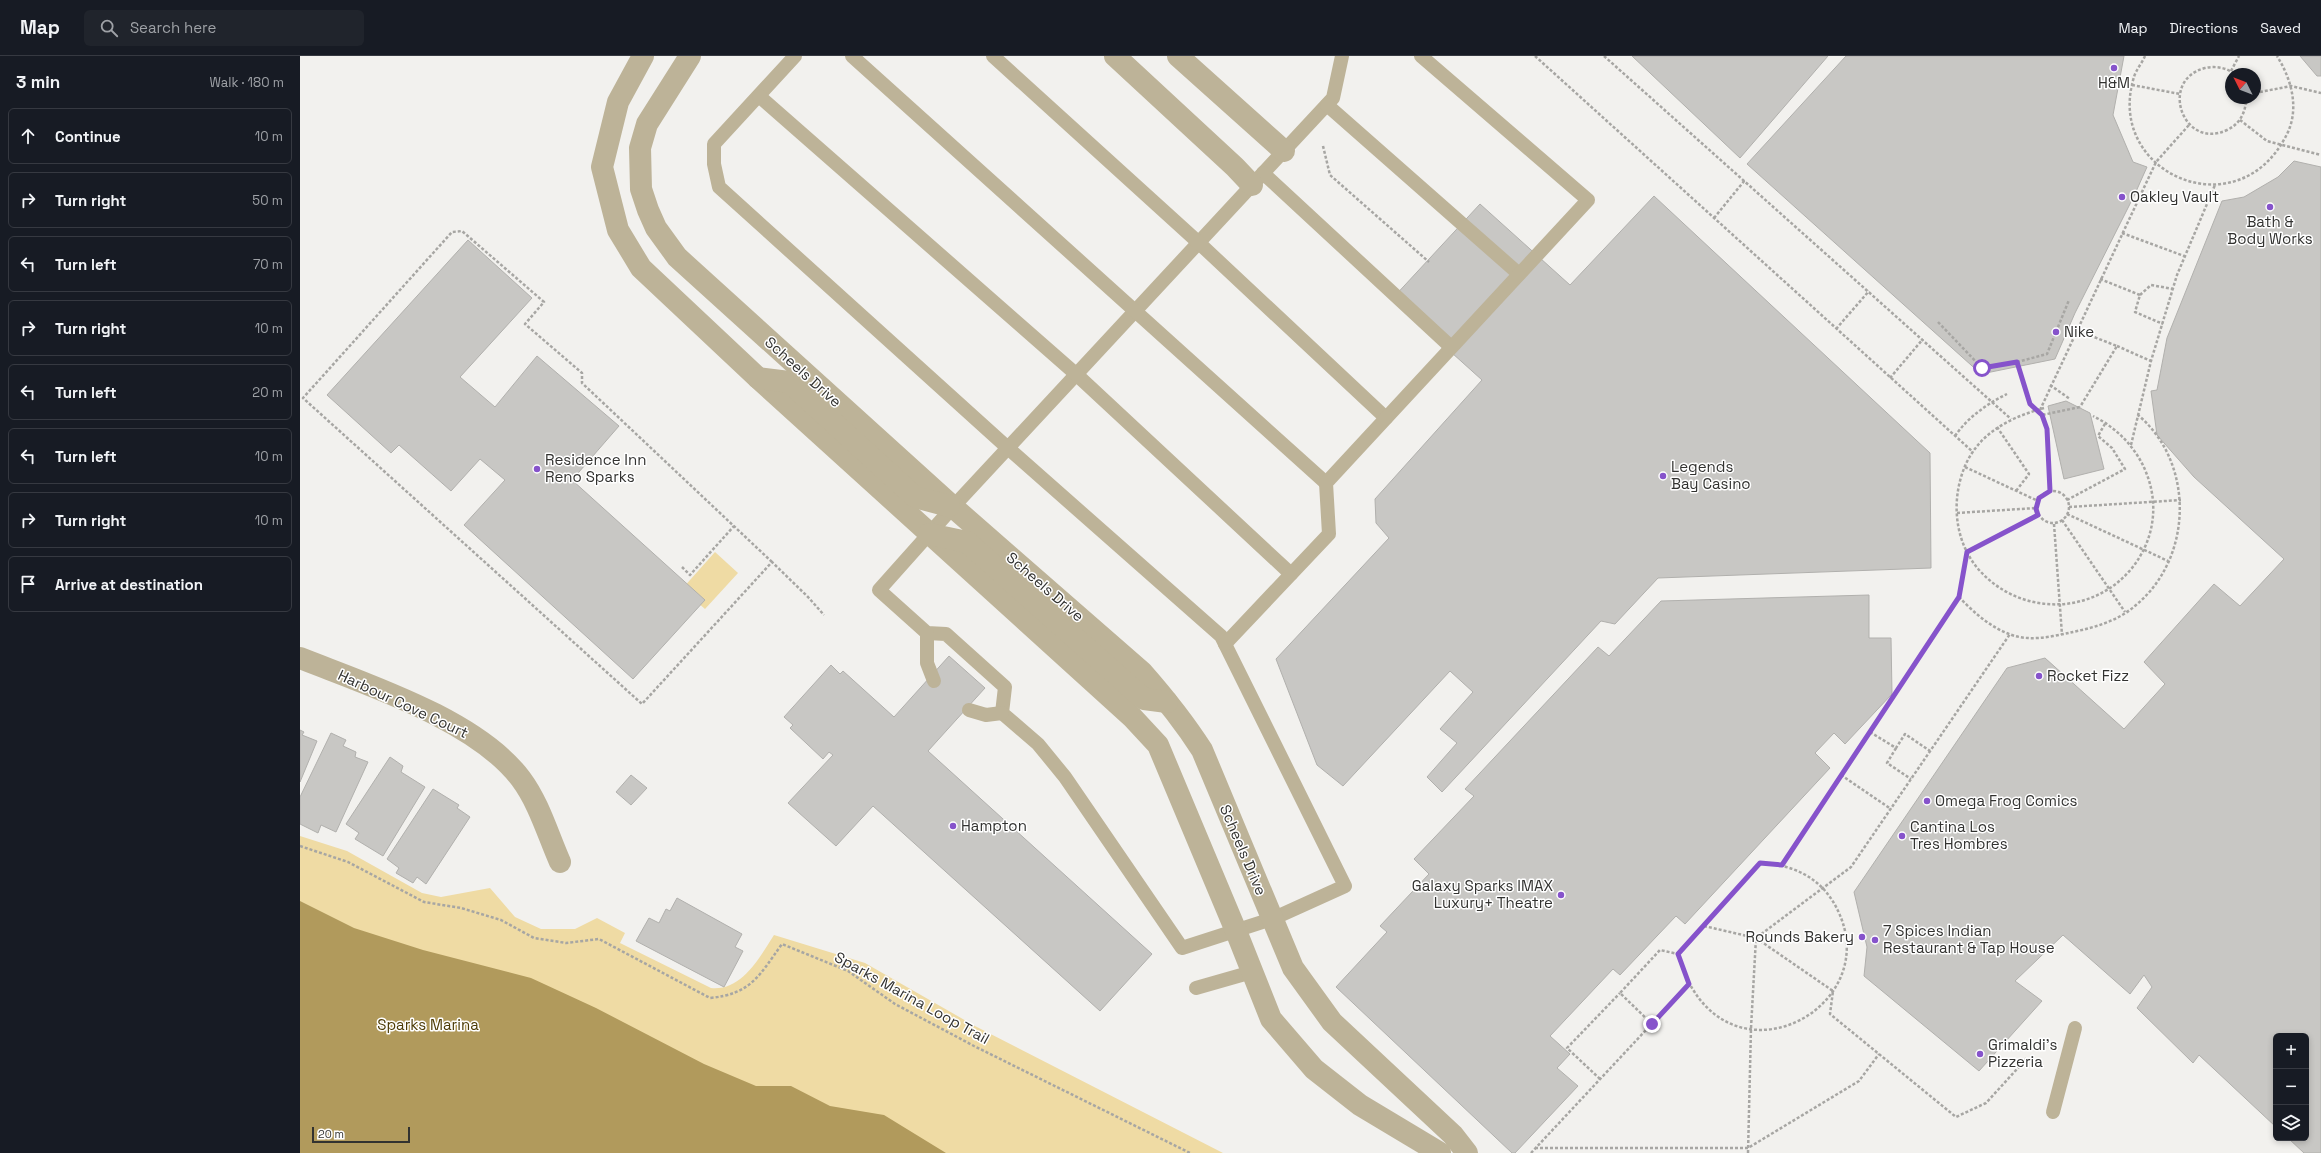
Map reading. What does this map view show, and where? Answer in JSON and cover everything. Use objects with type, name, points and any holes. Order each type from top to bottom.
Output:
[{"type":"street","points":[[643,56],[618,102],[602,167],[618,230],[641,268],[758,378],[1132,717],[1158,745],[1271,1019],[1314,1069],[1360,1105],[1440,1153]]},
{"type":"street","name":"Scheels Drive","points":[[690,56],[647,124],[640,148],[642,189],[656,228],[677,257],[953,507],[1142,672],[1181,718],[1202,750],[1293,968],[1332,1022],[1453,1135],[1467,1153]]},
{"type":"street","points":[[1115,56],[1235,167],[1257,179]]},
{"type":"street","points":[[1178,56],[1284,151]]},
{"type":"street","points":[[758,378],[789,382],[914,497],[953,507]]},
{"type":"street","points":[[929,534],[967,542],[1144,699],[1168,702]]},
{"type":"street","name":"Harbour Cove Court","points":[[300,658],[359,681],[453,724],[497,753],[522,780],[532,797],[560,862]]},
{"type":"lane","points":[[794,56],[714,144],[714,164],[719,187],[1008,449],[1221,636],[1345,886],[1272,919],[1182,948],[1065,777],[1038,744],[1002,713],[986,715],[969,710]]},
{"type":"lane","points":[[852,56],[1326,483],[1329,534],[1225,644]]},
{"type":"lane","points":[[993,56],[1199,243],[1386,418]]},
{"type":"lane","points":[[1002,713],[1005,687],[946,634],[927,633],[879,590],[953,507],[1327,105],[1333,98],[1342,56]]},
{"type":"lane","points":[[1326,483],[1588,200],[1421,56]]},
{"type":"lane","points":[[758,96],[1077,375],[1291,574]]},
{"type":"lane","points":[[1327,105],[1519,274]]},
{"type":"lane","points":[[1257,179],[1451,347]]},
{"type":"lane","points":[[927,633],[927,663],[934,681]]},
{"type":"lane","points":[[1196,988],[1252,972]]},
{"type":"lane","points":[[2053,1112],[2075,1028]]},
{"type":"path","points":[[1535,56],[1973,452]]},
{"type":"path","points":[[1604,56],[1924,339],[2011,419]]},
{"type":"path","points":[[2146,56],[2134,77],[2130,102],[2133,127],[2144,151],[2162,169],[2184,181],[2215,185],[2235,182],[2258,171],[2277,153],[2290,128],[2294,100],[2287,72],[2277,56]]},
{"type":"path","points":[[2233,68],[2239,56]]},
{"type":"path","points":[[2225,69],[2220,67],[2200,69],[2190,75],[2180,94],[2179,105],[2183,116],[2189,125],[2199,131],[2210,134],[2222,133],[2232,128],[2240,120],[2245,110],[2246,104]]},
{"type":"path","points":[[2132,85],[2180,94]]},
{"type":"path","points":[[2261,92],[2291,86],[2321,93]]},
{"type":"path","points":[[2240,120],[2267,141],[2281,146],[2321,155]]},
{"type":"path","points":[[2040,410],[2050,385],[2156,162],[2189,125]]},
{"type":"path","points":[[1323,146],[1330,175],[1429,262]]},
{"type":"path","points":[[1714,218],[1745,180]]},
{"type":"path","points":[[2131,445],[2151,361],[2173,289],[2184,256],[2215,185]]},
{"type":"path","points":[[772,562],[642,704],[303,398],[452,232],[462,231],[544,302],[525,324],[582,373],[582,383],[772,562],[824,615]]},
{"type":"path","points":[[2122,233],[2184,256]]},
{"type":"path","points":[[2100,279],[2140,296]]},
{"type":"path","points":[[2163,324],[2135,312],[2140,296],[2151,285],[2173,289]]},
{"type":"path","points":[[1836,329],[1869,291]]},
{"type":"path","points":[[1938,322],[1982,368],[2017,362],[2048,354],[2069,300]]},
{"type":"path","points":[[2076,330],[2151,361]]},
{"type":"path","points":[[1890,378],[1924,339]]},
{"type":"path","points":[[2042,415],[2080,407],[2117,346]]},
{"type":"path","points":[[2017,362],[2030,404],[2042,415],[2047,429],[2050,491]]},
{"type":"path","points":[[2050,385],[2070,399]]},
{"type":"path","points":[[1955,436],[1976,412],[1992,401],[2007,394]]},
{"type":"path","points":[[2044,408],[2011,419],[1997,427],[1986,436],[1973,452],[1964,467],[1957,494],[1956,513],[1958,526],[1967,552],[1978,569],[2002,590],[2031,602],[2060,605],[2079,602],[2109,588],[2132,568],[2143,549],[2152,523],[2153,502],[2148,474],[2141,459],[2131,445],[2106,422],[2093,416]]},
{"type":"path","points":[[1959,597],[1973,611],[2010,634],[2027,638],[2062,635],[2102,626],[2137,605],[2163,574],[2178,536],[2181,500],[2170,456],[2147,423],[2138,415]]},
{"type":"path","points":[[2067,500],[2125,469],[2112,448],[2098,436],[2106,422]]},
{"type":"path","points":[[1997,427],[2029,474],[2016,491]]},
{"type":"path","points":[[1964,467],[2038,501]]},
{"type":"path","points":[[2050,491],[2059,492],[2067,500],[2069,507],[2067,514],[2062,520],[2054,524],[2044,522],[2038,515],[2036,508],[2038,501],[2043,494],[2050,491]]},
{"type":"path","points":[[2069,507],[2181,500]]},
{"type":"path","points":[[1956,513],[2036,508]]},
{"type":"path","points":[[2067,514],[2168,561]]},
{"type":"path","points":[[1967,552],[2038,515]]},
{"type":"path","points":[[2062,520],[2125,612]]},
{"type":"path","points":[[2054,524],[2062,635]]},
{"type":"path","points":[[682,567],[690,575],[734,526]]},
{"type":"path","points":[[1782,865],[1959,597],[1967,552]]},
{"type":"path","points":[[1748,1153],[1751,1028],[1756,938],[1851,866],[2010,634]]},
{"type":"path","points":[[1870,732],[1896,748]]},
{"type":"path","points":[[1911,779],[1887,763],[1905,734],[1930,751]]},
{"type":"path","points":[[1841,775],[1891,809]]},
{"type":"path","name":"Sparks Marina Loop Trail","points":[[300,846],[348,862],[424,902],[461,908],[501,920],[534,938],[566,943],[599,939],[710,998],[729,996],[746,988],[760,974],[782,944],[848,971],[895,1004],[967,1043],[1190,1153]]},
{"type":"path","points":[[1678,954],[1760,863],[1782,865],[1797,870],[1822,887],[1837,908],[1846,935],[1844,965],[1833,991],[1830,1014],[1956,1116],[1986,1103],[2028,1057]]},
{"type":"path","points":[[1703,926],[1756,938],[1833,991]]},
{"type":"path","points":[[1600,1079],[1567,1048],[1660,950],[1678,954]]},
{"type":"path","points":[[1678,954],[1689,984],[1702,1004],[1717,1016],[1730,1023],[1751,1028],[1772,1029],[1800,1021],[1813,1013],[1833,991]]},
{"type":"path","points":[[1531,1153],[1689,984]]},
{"type":"path","points":[[1620,992],[1652,1024]]},
{"type":"path","points":[[1535,1148],[1748,1148],[1859,1080],[1879,1054]]},
{"type":"green space","points":[[715,552],[738,573],[705,609],[682,589]]},
{"type":"green space","name":"Sparks Marina","points":[[300,836],[347,851],[422,893],[441,897],[490,888],[515,917],[541,929],[575,929],[597,918],[625,933],[620,943],[711,988],[722,988],[741,979],[756,963],[774,935],[865,963],[975,1026],[1223,1153],[300,1153]]},
{"type":"shaded area","points":[[300,901],[354,928],[423,950],[531,978],[596,1008],[704,1064],[756,1086],[791,1086],[830,1106],[884,1115],[946,1153],[300,1153]]},
{"type":"building","points":[[1632,56],[1828,56],[1740,158]]},
{"type":"building","points":[[1846,56],[2124,56],[2113,115],[2133,162],[2147,167],[2075,313],[2055,359],[1981,374],[1747,164]]},
{"type":"building","points":[[2300,56],[2321,56],[2321,76],[2317,76]]},
{"type":"building","points":[[2294,161],[2321,167],[2321,1153],[2304,1153],[2291,1141],[2309,1141],[2309,1033],[2273,1033],[2273,1124],[2199,1055],[2193,1063],[2137,1008],[2152,987],[2144,975],[2130,994],[2063,935],[2015,981],[2042,1001],[1979,1071],[1864,976],[1867,947],[1854,892],[2007,668],[2045,658],[2124,729],[2165,684],[2144,662],[2214,584],[2240,606],[2284,559],[2194,477],[2157,435],[2151,391],[2157,390],[2167,338],[2222,201],[2244,197],[2278,177]]},
{"type":"building","name":"Legends Bay Casino","points":[[1654,196],[1930,453],[1931,568],[1658,578],[1615,624],[1601,621],[1442,792],[1427,777],[1457,743],[1440,729],[1473,692],[1450,671],[1343,786],[1317,765],[1276,659],[1389,538],[1376,523],[1375,499],[1482,380],[1392,299],[1480,204],[1570,285]]},
{"type":"building","name":"Residence Inn Reno Sparks","points":[[468,240],[532,298],[460,377],[495,407],[537,356],[619,426],[572,480],[705,600],[633,679],[464,525],[505,480],[480,459],[451,491],[399,445],[391,453],[327,395]]},
{"type":"building","points":[[2066,401],[2090,413],[2104,469],[2064,479],[2048,406]]},
{"type":"building","name":"Galaxy Sparks IMAX Luxury+ Theatre","points":[[1869,595],[1869,638],[1891,638],[1892,694],[1845,744],[1834,733],[1815,753],[1830,768],[1685,924],[1676,916],[1620,975],[1613,969],[1550,1036],[1570,1054],[1557,1068],[1578,1086],[1515,1153],[1512,1153],[1336,987],[1387,932],[1380,926],[1429,874],[1414,859],[1474,796],[1465,789],[1598,647],[1609,656],[1661,601]]},
{"type":"building","name":"Hampton","points":[[949,656],[985,688],[928,751],[1152,954],[1100,1011],[873,806],[836,846],[788,803],[833,755],[829,752],[823,759],[790,728],[793,725],[784,717],[831,665],[840,674],[843,671],[894,717]]},
{"type":"building","points":[[300,730],[304,732],[302,735],[317,741],[300,782]]},
{"type":"building","points":[[331,733],[346,740],[343,746],[356,752],[355,757],[368,762],[336,832],[321,825],[318,833],[300,824],[300,797]]},
{"type":"building","points":[[390,757],[403,766],[401,772],[425,787],[383,856],[355,839],[359,833],[346,824]]},
{"type":"building","points":[[631,775],[647,788],[631,805],[616,792]]},
{"type":"building","points":[[433,789],[459,805],[457,808],[470,817],[426,884],[417,877],[413,883],[396,873],[399,868],[387,859]]},
{"type":"building","points":[[677,898],[742,934],[735,947],[743,951],[724,987],[636,941],[649,918],[659,923],[666,909],[670,911]]},
{"type":"place","name":"H&M","points":[[2114,68]]},
{"type":"place","name":"Oakley Vault","points":[[2122,197]]},
{"type":"place","name":"Bath & Body Works","points":[[2270,207]]},
{"type":"place","name":"Nike","points":[[2056,332]]},
{"type":"place","name":"Residence Inn Reno Sparks","points":[[537,469]]},
{"type":"place","name":"Legends Bay Casino","points":[[1663,476]]},
{"type":"place","name":"Rocket Fizz","points":[[2039,676]]},
{"type":"place","name":"Omega Frog Comics","points":[[1927,801]]},
{"type":"place","name":"Hampton","points":[[953,826]]},
{"type":"place","name":"Cantina Los Tres Hombres","points":[[1902,836]]},
{"type":"place","name":"Galaxy Sparks IMAX Luxury+ Theatre","points":[[1561,895]]},
{"type":"place","name":"Rounds Bakery","points":[[1862,937]]},
{"type":"place","name":"7 Spices Indian Restaurant & Tap House","points":[[1875,940]]},
{"type":"place","name":"Grimaldi's Pizzeria","points":[[1980,1054]]},
{"type":"route","points":[[1652,1024],[1689,984],[1678,954],[1760,863],[1782,865],[1959,597],[1967,552],[2038,515],[2036,509],[2039,498],[2043,494],[2050,491],[2047,429],[2042,415],[2030,404],[2017,362],[1982,368]]}]
